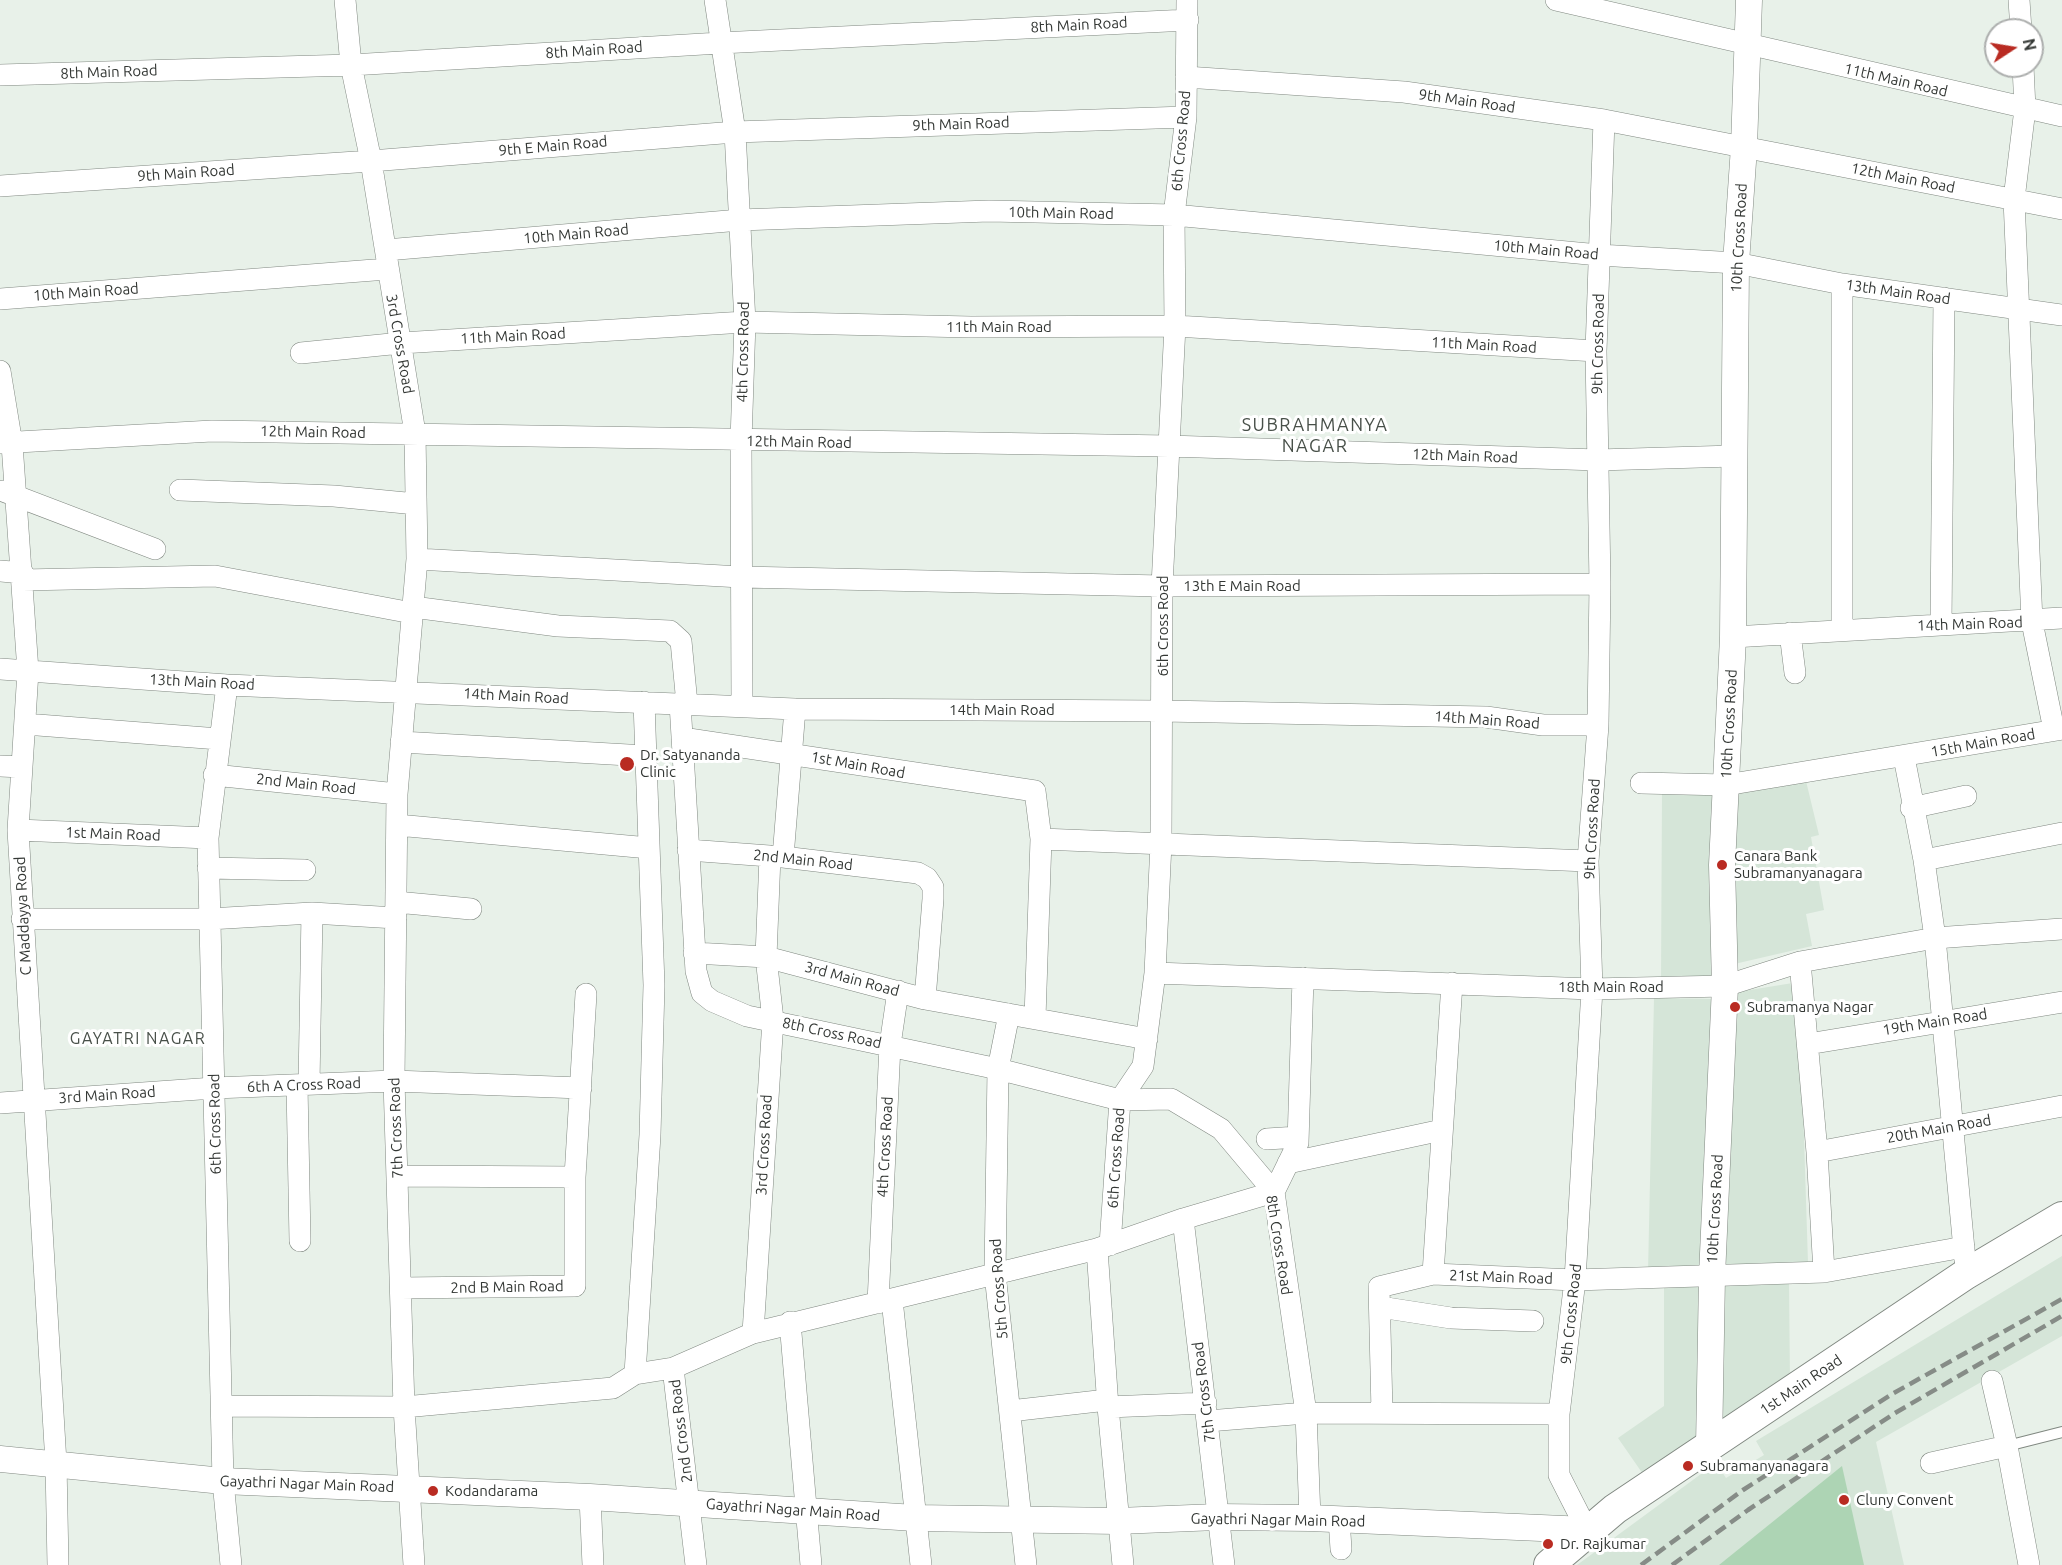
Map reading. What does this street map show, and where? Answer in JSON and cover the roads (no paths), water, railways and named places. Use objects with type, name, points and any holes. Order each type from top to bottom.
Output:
[{"type":"main road","name":"1st Main Road","points":[[1549,1565],[1587,1530],[1708,1447],[1965,1260],[2062,1217]]},
{"type":"street","name":"3rd Cross Road","points":[[345,0],[351,65],[371,161],[415,433],[417,559],[405,691]]},
{"type":"street","name":"4th Cross Road","points":[[715,0],[735,132],[745,322],[741,441],[742,705]]},
{"type":"street","name":"11th Main Road","points":[[1556,0],[1748,46],[2062,116]]},
{"type":"street","name":"10th Cross Road","points":[[1708,1447],[1712,1276],[1725,986],[1722,865],[1733,637],[1736,263],[1744,147],[1749,0]]},
{"type":"street","points":[[2019,0],[2020,18]]},
{"type":"street","name":"8th Main Road","points":[[0,75],[351,65],[720,43],[1187,10]]},
{"type":"street","name":"6th Cross Road","points":[[1122,1565],[1107,1404],[1104,1247],[1120,1100],[1143,1065],[1155,973],[1161,843],[1162,586],[1175,326],[1174,215],[1186,117],[1187,10]]},
{"type":"street","name":"9th Main Road","points":[[1186,77],[1404,92],[1604,120],[1744,147]]},
{"type":"street","points":[[2024,78],[2025,109],[2014,199],[2032,621],[2058,729]]},
{"type":"street","name":"9th Main Road","points":[[735,132],[1186,117]]},
{"type":"street","name":"9th Cross Road","points":[[1587,1530],[1559,1475],[1559,1414],[1575,1280],[1592,989],[1588,861],[1598,725],[1600,584],[1596,351],[1604,120]]},
{"type":"street","name":"9th E Main Road","points":[[371,161],[735,132]]},
{"type":"street","name":"12th Main Road","points":[[1744,147],[2062,208]]},
{"type":"street","name":"9th Main Road","points":[[0,186],[371,161]]},
{"type":"street","name":"10th Main Road","points":[[0,299],[740,220],[989,211],[1174,215],[1599,255],[1736,263]]},
{"type":"street","name":"13th Main Road","points":[[1736,263],[1842,284],[2062,315]]},
{"type":"street","points":[[1842,284],[1842,629]]},
{"type":"street","points":[[1941,625],[1944,298]]},
{"type":"street","name":"11th Main Road","points":[[301,353],[401,343],[745,322],[971,327],[1175,326],[1596,351]]},
{"type":"street","name":"C Maddayya Road","points":[[0,371],[6,443],[7,493],[23,577],[27,671],[18,830],[56,1463]]},
{"type":"street","name":"12th Main Road","points":[[6,443],[212,431],[1169,446],[1598,460],[1734,456]]},
{"type":"street","points":[[180,490],[334,496],[416,504]]},
{"type":"street","points":[[7,493],[155,549]]},
{"type":"street","points":[[417,559],[741,577]]},
{"type":"street","points":[[0,571],[23,577],[205,576],[413,610],[558,626],[670,631],[681,642],[684,703],[682,738],[694,952]]},
{"type":"street","name":"13th E Main Road","points":[[741,577],[1162,586],[1600,584]]},
{"type":"street","name":"14th Main Road","points":[[1733,637],[2062,618]]},
{"type":"street","points":[[1790,633],[1795,673]]},
{"type":"street","name":"13th Main Road","points":[[0,669],[226,685],[405,691]]},
{"type":"street","name":"6th Cross Road","points":[[226,685],[214,775],[208,838],[208,868],[223,1481],[231,1565]]},
{"type":"street","name":"14th Main Road","points":[[405,691],[795,709],[1162,711],[1486,717],[1543,725],[1598,725]]},
{"type":"street","name":"7th Cross Road","points":[[405,691],[397,825],[393,1081],[404,1407],[414,1565]]},
{"type":"street","points":[[635,1374],[650,1135],[654,985],[644,702]]},
{"type":"street","name":"3rd Cross Road","points":[[753,1333],[773,1020],[766,957],[777,856],[792,754],[795,709]]},
{"type":"street","points":[[25,724],[219,740]]},
{"type":"street","name":"15th Main Road","points":[[1641,783],[1726,785],[1904,757],[2058,729]]},
{"type":"street","name":"1st Main Road","points":[[682,738],[930,778],[1035,791],[1041,839]]},
{"type":"street","points":[[401,742],[646,756]]},
{"type":"street","points":[[1712,1276],[1824,1272],[1965,1260],[1935,938],[1924,860],[1911,808],[1904,757]]},
{"type":"street","points":[[0,766],[22,767]]},
{"type":"street","name":"2nd Main Road","points":[[214,775],[398,794]]},
{"type":"street","points":[[1911,808],[1966,796]]},
{"type":"street","points":[[397,825],[649,848]]},
{"type":"street","name":"1st Main Road","points":[[18,830],[208,838]]},
{"type":"street","points":[[1924,860],[2062,833]]},
{"type":"street","points":[[1035,1018],[1041,839],[1588,861]]},
{"type":"street","name":"2nd Main Road","points":[[688,850],[777,856],[918,873],[927,878],[933,887],[925,999]]},
{"type":"street","points":[[208,868],[305,870]]},
{"type":"street","points":[[22,919],[209,919],[312,913],[471,909]]},
{"type":"street","points":[[300,1241],[303,1085],[312,913]]},
{"type":"street","name":"18th Main Road","points":[[1155,973],[1592,989],[1725,986],[1800,962],[1935,938],[2062,929]]},
{"type":"street","name":"3rd Main Road","points":[[694,952],[766,957],[925,999],[1147,1039]]},
{"type":"street","name":"8th Cross Road","points":[[694,952],[702,993],[712,1001],[747,1016],[998,1069],[1120,1100],[1171,1099],[1221,1129],[1274,1192],[1306,1413],[1310,1518]]},
{"type":"street","points":[[1800,962],[1817,1152],[1824,1272]]},
{"type":"street","points":[[222,1406],[404,1407],[613,1388],[635,1374],[674,1368],[753,1333],[790,1322],[1104,1247],[1183,1219],[1274,1192],[1298,1137],[1304,978]]},
{"type":"street","points":[[1433,1274],[1452,983]]},
{"type":"street","name":"4th Cross Road","points":[[898,991],[890,1045],[885,1301],[921,1565]]},
{"type":"street","points":[[398,1176],[575,1178],[586,994]]},
{"type":"street","name":"19th Main Road","points":[[1808,1044],[2062,1002]]},
{"type":"street","name":"5th Cross Road","points":[[1009,1014],[998,1069],[995,1274],[1026,1565]]},
{"type":"street","name":"6th A Cross Road","points":[[214,1088],[393,1081],[581,1088]]},
{"type":"street","name":"3rd Main Road","points":[[0,1103],[214,1088]]},
{"type":"street","name":"20th Main Road","points":[[1817,1152],[2062,1106]]},
{"type":"street","points":[[1288,1163],[1442,1130]]},
{"type":"street","points":[[1268,1139],[1298,1137]]},
{"type":"street","name":"2nd B Main Road","points":[[401,1288],[575,1286],[575,1178]]},
{"type":"street","name":"7th Cross Road","points":[[1183,1219],[1224,1565]]},
{"type":"street","name":"21st Main Road","points":[[1380,1307],[1380,1287],[1433,1274],[1575,1280],[1712,1276]]},
{"type":"street","points":[[1382,1412],[1380,1307],[1451,1318],[1533,1321]]},
{"type":"street","points":[[790,1322],[811,1565]]},
{"type":"street","name":"2nd Cross Road","points":[[674,1368],[696,1565]]},
{"type":"street","points":[[1992,1381],[2006,1439],[2029,1565]]},
{"type":"street","points":[[1010,1411],[1107,1404],[1207,1412],[1559,1414]]},
{"type":"street","points":[[1931,1463],[2006,1439]]},
{"type":"street","name":"Gayathri Nagar Main Road","points":[[0,1459],[223,1481],[689,1502],[806,1513],[915,1518],[1118,1521],[1217,1517],[1310,1518],[1587,1530]]},
{"type":"street","points":[[56,1463],[58,1565]]},
{"type":"street","points":[[590,1497],[593,1565]]},
{"type":"street","points":[[1339,1519],[1341,1549]]},
{"type":"lane","points":[[2006,1439],[2062,1432]]},
{"type":"railway","points":[[1641,1565],[1743,1490],[1892,1394],[2062,1299]]},
{"type":"railway","points":[[1672,1565],[1748,1510],[1895,1413],[2062,1316]]},
{"type":"place","name":"Dr. Satyananda Clinic","points":[[627,764]]},
{"type":"place","name":"Canara Bank Subramanyanagara","points":[[1722,865]]},
{"type":"place","name":"Subramanya Nagar","points":[[1735,1007]]},
{"type":"place","name":"Subramanyanagara","points":[[1688,1466]]},
{"type":"place","name":"Kodandarama","points":[[433,1491]]},
{"type":"place","name":"Cluny Convent","points":[[1844,1500]]},
{"type":"place","name":"Dr. Rajkumar","points":[[1548,1544]]},
{"type":"district","name":"SUBRAHMANYA NAGAR","points":[[1315,435]]},
{"type":"district","name":"GAYATRI NAGAR","points":[[138,1039]]}]
